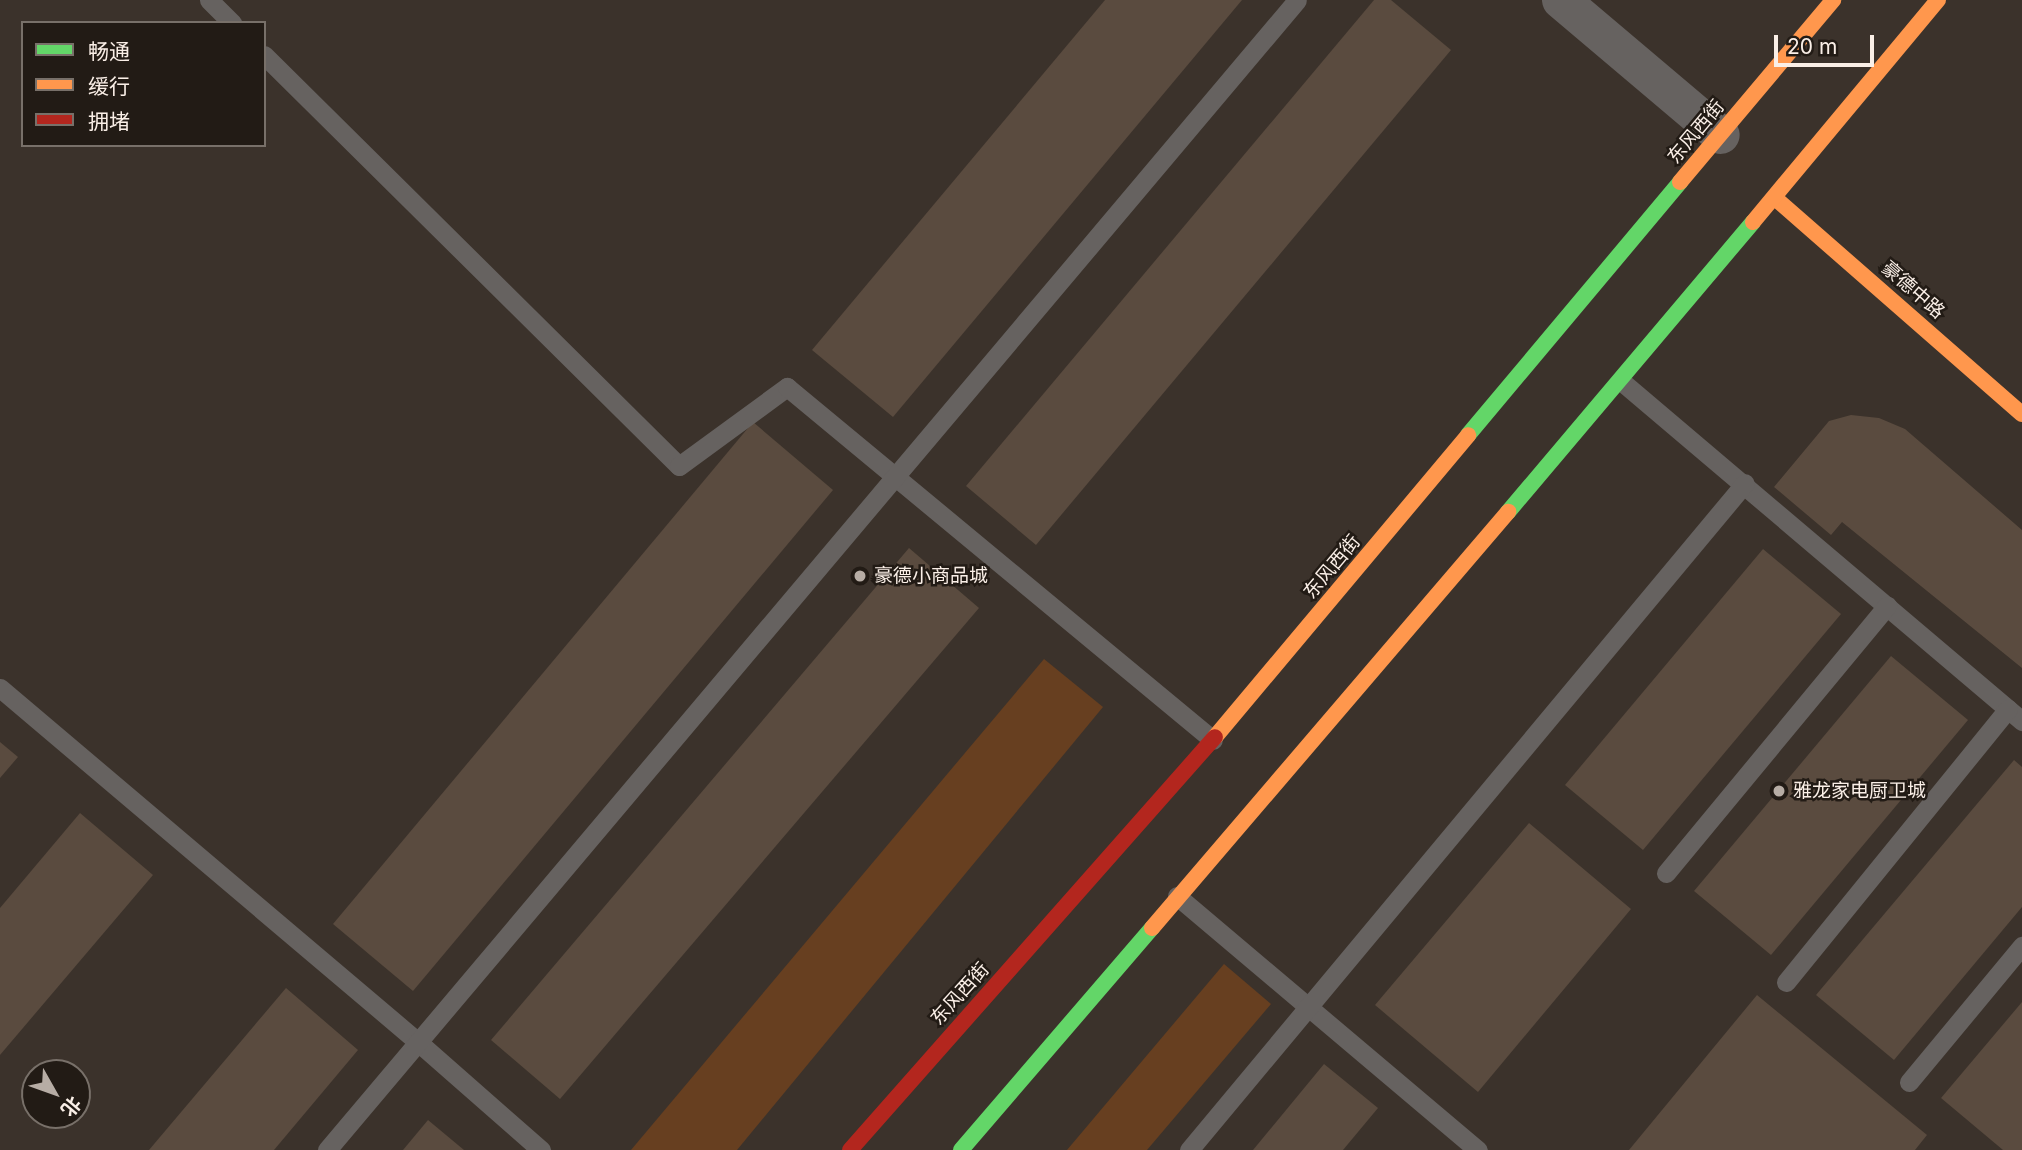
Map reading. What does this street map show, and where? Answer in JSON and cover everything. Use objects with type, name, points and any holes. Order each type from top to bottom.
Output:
[{"type":"main road","name":"东风西街","points":[[850,1150],[1213,740],[1833,0]]},
{"type":"main road","points":[[961,1150],[1776,198],[1938,0]]},
{"type":"main road","name":"豪德中路","points":[[1776,198],[2022,414]]},
{"type":"street","points":[[1560,0],[1721,135]]},
{"type":"lane","points":[[209,0],[230,21]]},
{"type":"lane","points":[[327,1150],[1297,0]]},
{"type":"lane","points":[[266,57],[679,466],[787,387],[1213,740]]},
{"type":"lane","points":[[1621,380],[2015,715],[1786,982]]},
{"type":"lane","points":[[1189,1150],[1745,483]]},
{"type":"lane","points":[[1666,873],[1887,606]]},
{"type":"lane","points":[[0,688],[418,1042],[541,1150]]},
{"type":"lane","points":[[1177,896],[1478,1150]]},
{"type":"lane","points":[[1909,1082],[2022,946]]},
{"type":"shaded area","points":[[1044,659],[1103,707],[737,1150],[631,1150]]},
{"type":"shaded area","points":[[1224,964],[1271,1004],[1147,1150],[1067,1150]]},
{"type":"building","points":[[1105,0],[1242,0],[893,417],[812,350]]},
{"type":"building","points":[[1374,0],[1391,0],[1451,50],[1036,545],[966,486]]},
{"type":"building","points":[[1851,415],[1879,418],[1905,429],[2022,530],[2022,668],[1842,522],[1831,535],[1774,487],[1829,421]]},
{"type":"building","points":[[753,422],[833,490],[413,991],[333,924]]},
{"type":"building","points":[[909,548],[979,608],[560,1099],[491,1040]]},
{"type":"building","points":[[1763,549],[1841,614],[1643,850],[1565,785]]},
{"type":"building","points":[[1891,656],[1968,720],[1771,955],[1694,891]]},
{"type":"building","points":[[0,742],[18,757],[0,778]]},
{"type":"building","points":[[2014,760],[2022,767],[2022,907],[1894,1060],[1816,995]]},
{"type":"building","points":[[80,813],[153,875],[0,1055],[0,908]]},
{"type":"building","points":[[1529,823],[1631,909],[1478,1092],[1375,1005]]},
{"type":"building","points":[[286,988],[358,1050],[274,1150],[149,1150]]},
{"type":"building","points":[[1757,995],[1927,1135],[1915,1150],[1629,1150]]},
{"type":"building","points":[[2022,1002],[2022,1150],[2003,1150],[1941,1098]]},
{"type":"building","points":[[1324,1064],[1378,1108],[1343,1150],[1253,1150]]},
{"type":"building","points":[[428,1120],[464,1150],[403,1150]]},
{"type":"traffic: fast","points":[[1468,435],[1680,182]]},
{"type":"traffic: fast","points":[[1508,512],[1753,222]]},
{"type":"traffic: fast","points":[[961,1150],[1152,928]]},
{"type":"traffic: slow","points":[[1680,182],[1833,0]]},
{"type":"traffic: slow","points":[[1753,222],[1938,0]]},
{"type":"traffic: slow","points":[[1775,198],[2022,414]]},
{"type":"traffic: slow","points":[[1215,737],[1468,435]]},
{"type":"traffic: slow","points":[[1152,928],[1508,512]]},
{"type":"traffic: jam","points":[[850,1150],[1215,737]]},
{"type":"place","name":"豪德小商品城","points":[[860,576]]},
{"type":"place","name":"雅龙家电厨卫城","points":[[1779,791]]}]
